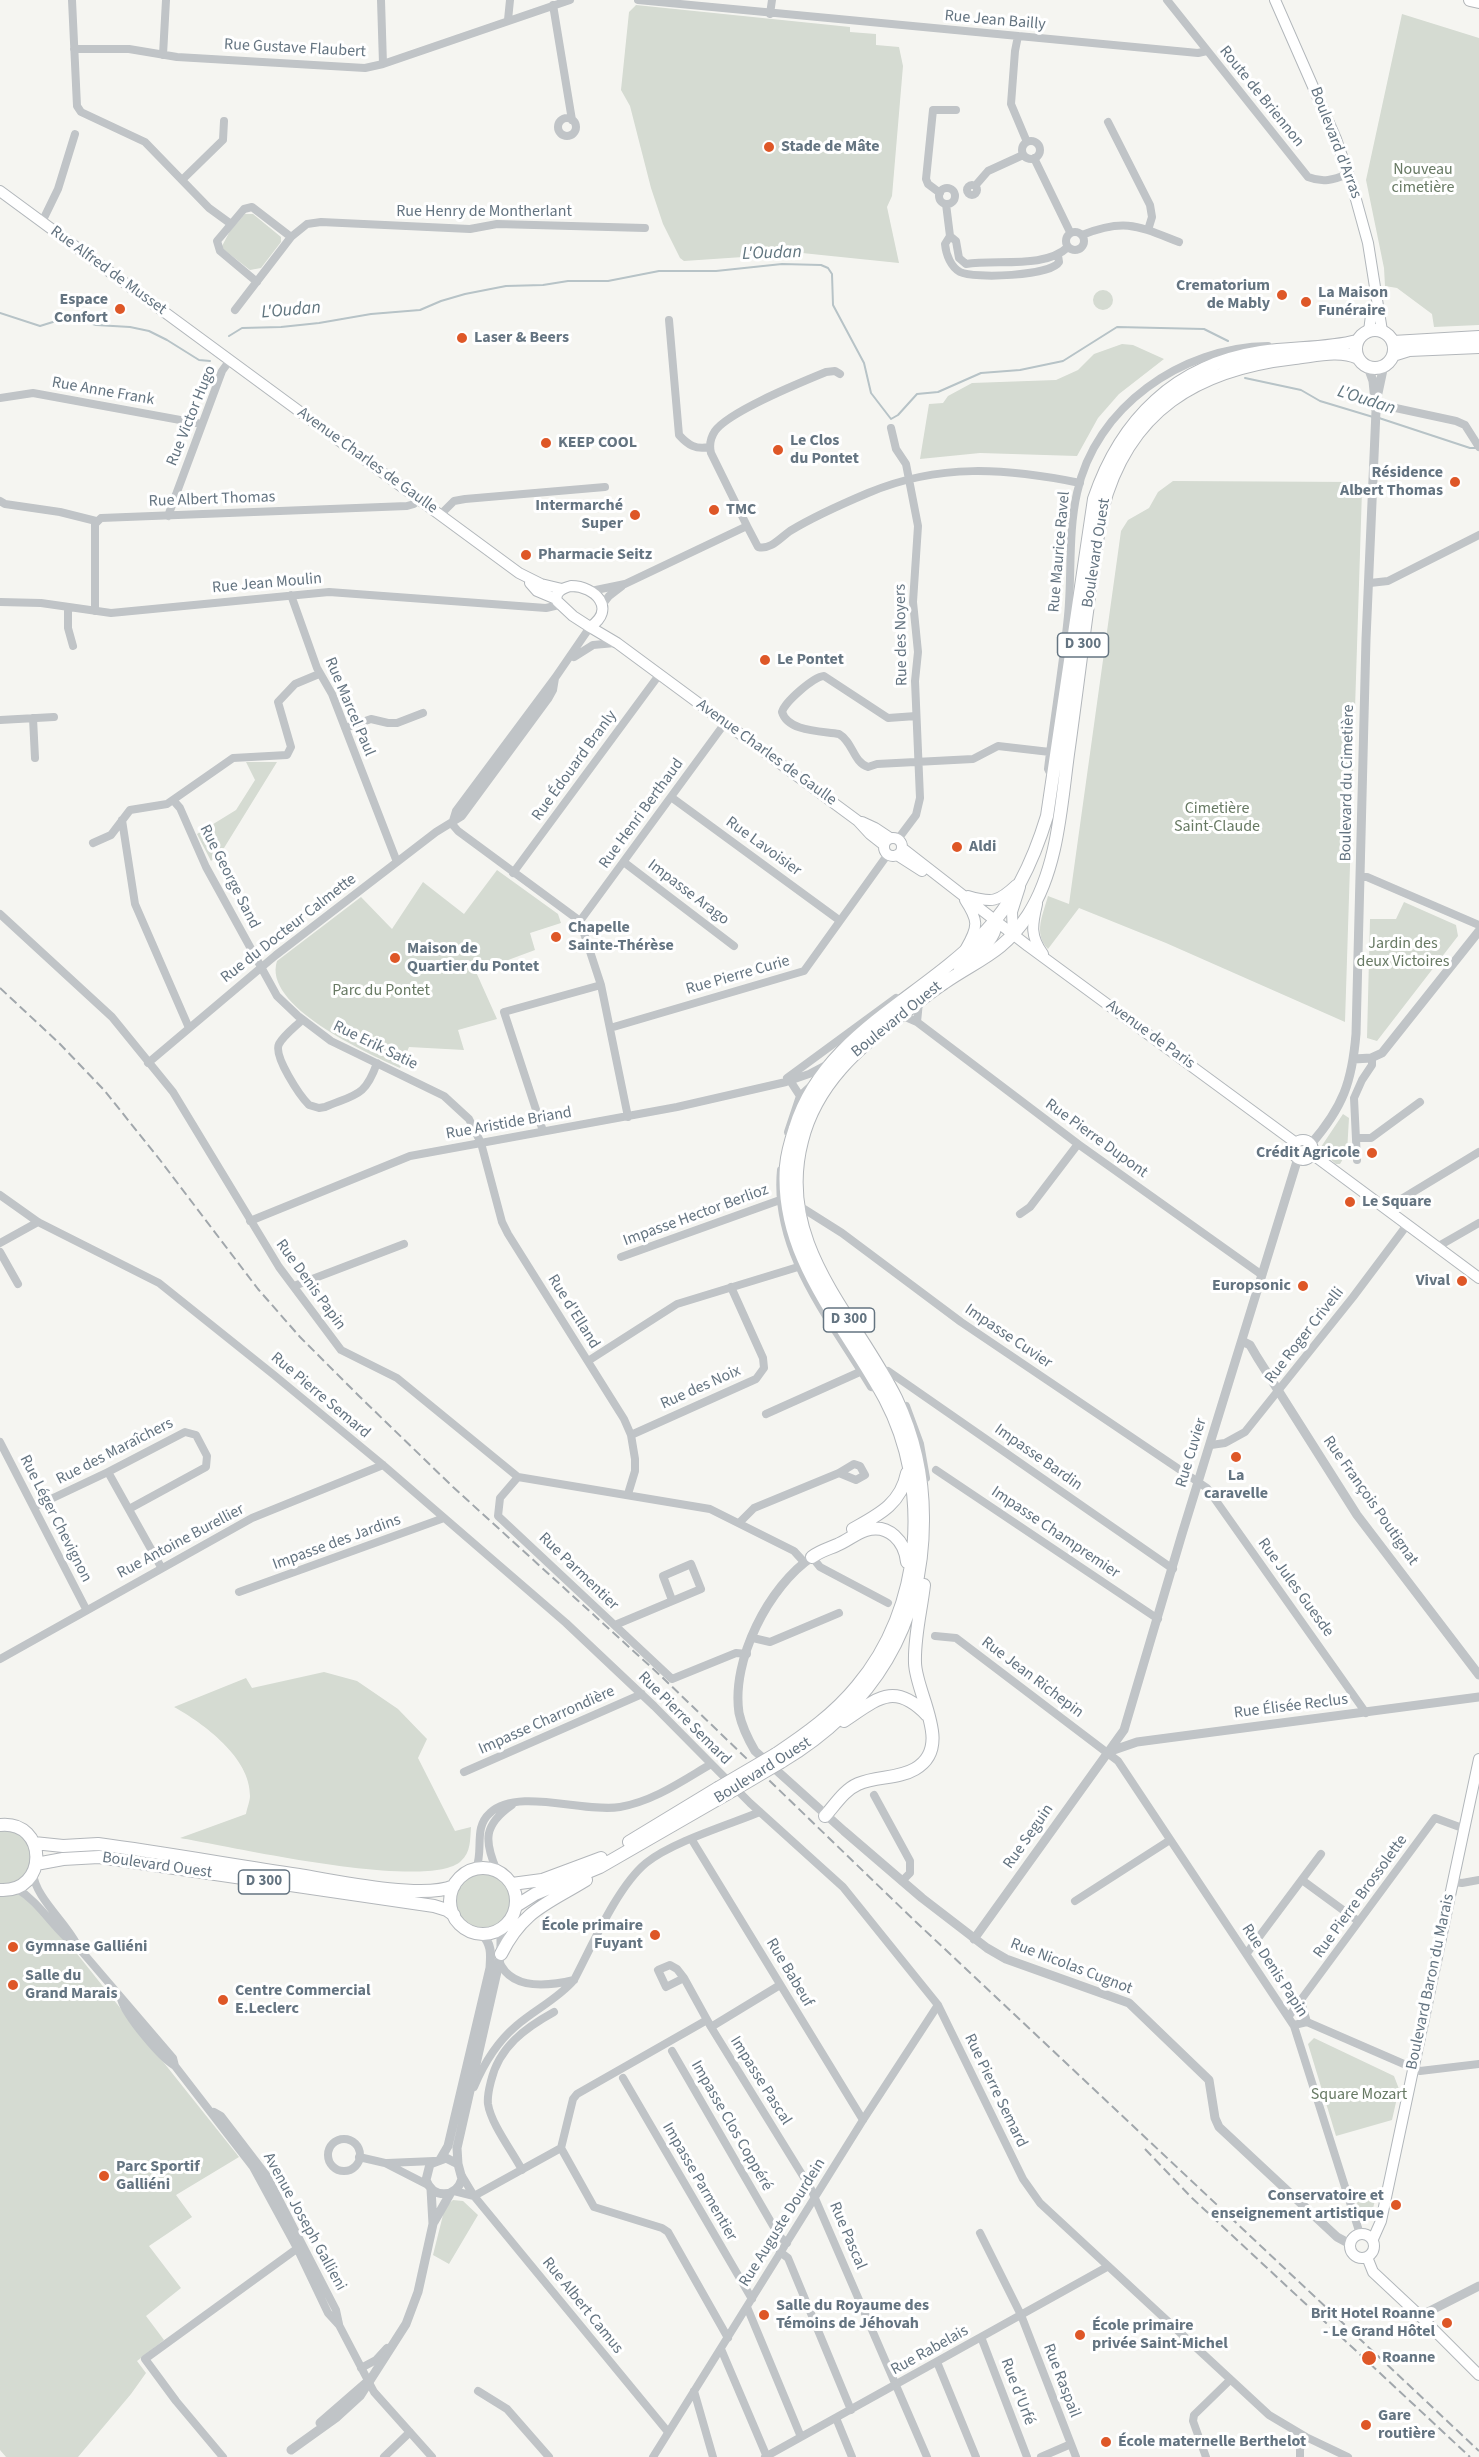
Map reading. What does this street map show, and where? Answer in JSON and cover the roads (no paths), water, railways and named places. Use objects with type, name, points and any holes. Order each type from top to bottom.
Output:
[{"type":"main road","name":"Boulevard d'Arras","points":[[1275,0],[1336,139],[1348,174],[1368,243],[1382,331]]},
{"type":"main road","points":[[1470,0],[1479,2]]},
{"type":"main road","name":"Rue Alfred de Musset","points":[[0,192],[216,350]]},
{"type":"main road","name":"Boulevard d'Arras","points":[[1369,331],[1374,292]]},
{"type":"main road","points":[[1393,355],[1393,342],[1382,331],[1369,331],[1358,341],[1356,348],[1358,357],[1368,367],[1384,365],[1393,355],[1409,350],[1479,347]]},
{"type":"main road","points":[[1393,342],[1479,337]]},
{"type":"main road","name":"Boulevard Ouest","points":[[778,1758],[842,1704],[874,1662],[894,1624],[909,1574],[918,1498],[903,1443],[879,1388],[809,1273],[798,1249],[790,1220],[786,1190],[787,1152],[800,1112],[828,1064],[856,1036],[975,943],[1005,926],[1025,919],[1040,893],[1058,821],[1102,510],[1115,470],[1129,447],[1165,405],[1204,380],[1237,368],[1318,352],[1358,341]]},
{"type":"main road","name":"Avenue Charles de Gaulle","points":[[216,350],[519,573],[537,591],[559,597]]},
{"type":"main road","name":"Boulevard Ouest","points":[[816,1082],[947,981],[994,953],[1045,823],[1054,778],[1092,508],[1108,462],[1126,432],[1151,404],[1169,389],[1203,369],[1232,358],[1260,352],[1318,352],[1358,357]]},
{"type":"main road","name":"Avenue Charles de Gaulle","points":[[519,573],[542,584],[590,627],[617,643],[858,821],[875,828],[893,847],[1005,926]]},
{"type":"main road","points":[[559,597],[580,586],[591,591],[602,605],[601,617],[590,627]]},
{"type":"main road","name":"Avenue Charles de Gaulle","points":[[601,617],[617,643]]},
{"type":"main road","points":[[961,894],[984,900],[995,900],[1006,894],[1023,878]]},
{"type":"main road","points":[[947,981],[993,936],[998,928],[1005,926],[1023,878]]},
{"type":"main road","points":[[1040,893],[1032,930],[1035,941],[1049,962]]},
{"type":"main road","points":[[961,894],[973,913],[976,923],[973,935],[963,954]]},
{"type":"main road","name":"Avenue de Paris","points":[[1005,926],[1049,962],[1296,1143]]},
{"type":"main road","name":"Boulevard Ouest","points":[[512,1884],[550,1877],[602,1857],[778,1758],[811,1743],[852,1706],[885,1663],[910,1612],[918,1582],[923,1539],[913,1442],[896,1400],[812,1258],[802,1231],[797,1199],[797,1174],[802,1138],[816,1103],[816,1082]]},
{"type":"main road","points":[[1311,1149],[1304,1160],[1298,1158],[1293,1152],[1296,1143],[1304,1140],[1311,1149],[1385,1209],[1479,1278]]},
{"type":"main road","points":[[808,1560],[894,1503],[903,1490],[908,1467]]},
{"type":"main road","points":[[828,1547],[837,1545],[866,1530],[881,1529],[897,1538],[905,1549],[909,1574]]},
{"type":"main road","points":[[825,1816],[845,1794],[858,1784],[896,1776],[916,1768],[924,1762],[933,1740],[934,1728],[919,1690],[915,1664],[916,1636],[927,1556],[923,1539]]},
{"type":"main road","points":[[811,1743],[884,1696],[899,1696],[912,1700],[931,1719]]},
{"type":"main road","name":"Boulevard Baron du Marais","points":[[1373,2239],[1381,2221],[1479,1759]]},
{"type":"main road","name":"Boulevard Ouest","points":[[516,1906],[535,1894],[600,1867],[683,1820],[721,1792]]},
{"type":"main road","points":[[500,1957],[516,1928],[533,1911],[683,1820]]},
{"type":"main road","points":[[0,1825],[19,1828],[34,1843],[35,1869],[23,1885],[0,1890]]},
{"type":"main road","name":"Boulevard Ouest","points":[[34,1843],[127,1848],[359,1885],[436,1891],[454,1886]]},
{"type":"main road","name":"Boulevard Ouest","points":[[35,1869],[72,1858],[99,1857],[435,1906],[454,1915]]},
{"type":"main road","points":[[476,1869],[497,1871],[512,1884],[516,1895],[516,1906],[511,1918],[501,1928],[481,1933],[467,1929],[454,1915],[450,1904],[454,1886],[465,1873],[476,1869]]},
{"type":"main road","points":[[1360,2234],[1373,2239],[1374,2250],[1367,2258],[1354,2256],[1350,2250],[1354,2236],[1360,2234]]},
{"type":"main road","points":[[1367,2258],[1372,2272],[1479,2375]]},
{"type":"main road","points":[[1439,2335],[1479,2370]]},
{"type":"street","points":[[72,0],[77,106],[81,112],[145,142],[209,208],[231,224]]},
{"type":"street","points":[[164,55],[166,0]]},
{"type":"street","points":[[381,0],[383,64]]},
{"type":"street","points":[[510,0],[508,20],[570,0]]},
{"type":"street","name":"Rue Jean Bailly","points":[[638,0],[1198,53],[1207,51]]},
{"type":"street","points":[[770,14],[772,0]]},
{"type":"street","name":"Route de Briennon","points":[[1167,0],[1308,177],[1317,181],[1328,181],[1348,174]]},
{"type":"street","points":[[553,5],[572,120]]},
{"type":"street","name":"Rue Gustave Flaubert","points":[[74,49],[129,49],[164,55],[365,68],[383,64],[508,20]]},
{"type":"street","points":[[1018,36],[1011,104],[1027,142]]},
{"type":"street","points":[[946,204],[941,201],[940,193],[926,180],[933,110],[956,110]]},
{"type":"street","points":[[182,180],[223,140],[224,121]]},
{"type":"street","points":[[1108,122],[1150,205],[1152,217],[1148,230]]},
{"type":"street","points":[[42,222],[58,189],[75,134]]},
{"type":"street","points":[[1027,142],[1034,142],[1039,147],[1039,154],[1035,158],[1029,159],[1023,155],[1022,148],[1027,142]]},
{"type":"street","points":[[954,195],[968,192],[970,186],[975,186],[988,171],[1023,155]]},
{"type":"street","points":[[1035,158],[1070,232]]},
{"type":"street","points":[[940,193],[947,189],[953,191],[952,202],[946,204]]},
{"type":"street","points":[[946,204],[950,236],[956,242],[959,258],[966,264],[987,260],[1035,261],[1058,255],[1068,247]]},
{"type":"street","points":[[257,282],[220,252],[217,241],[244,209],[252,207],[291,237]]},
{"type":"street","name":"Rue Henry de Montherlant","points":[[235,310],[291,237],[307,224],[321,222],[470,228],[497,224],[645,228]]},
{"type":"street","points":[[1082,235],[1112,225],[1129,224],[1179,242]]},
{"type":"street","points":[[1068,247],[1074,250],[1080,248],[1084,242],[1082,235],[1070,232]]},
{"type":"street","points":[[1068,247],[1066,238],[1070,232]]},
{"type":"street","points":[[950,236],[945,244],[954,268],[962,273],[975,276],[1033,273],[1052,268],[1059,262],[1058,255]]},
{"type":"street","points":[[669,320],[679,435],[690,446],[701,449],[710,447]]},
{"type":"street","name":"Rue Maurice Ravel","points":[[1054,778],[1048,769],[1068,613],[1074,513],[1087,461],[1119,413],[1143,390],[1164,376],[1191,363],[1237,349],[1318,352]]},
{"type":"street","name":"Rue Victor Hugo","points":[[168,516],[222,372],[230,360]]},
{"type":"street","name":"Boulevard du Cimetière","points":[[1311,1149],[1343,1098],[1354,1059],[1361,877],[1363,716],[1375,422],[1384,365]]},
{"type":"street","name":"Boulevard du Cimetière","points":[[1368,367],[1373,381],[1376,407]]},
{"type":"street","points":[[840,374],[835,371],[826,372],[775,394],[719,426],[711,440],[710,447],[758,547],[768,547],[790,531],[868,493],[909,480],[947,472],[992,470],[1036,474],[1080,483]]},
{"type":"street","name":"Rue Anne Frank","points":[[0,398],[33,393],[202,424]]},
{"type":"street","points":[[1376,407],[1448,418],[1465,425],[1478,445]]},
{"type":"street","name":"Rue des Noyers","points":[[891,428],[896,449],[906,464],[918,521],[913,602],[918,652],[915,681],[919,806],[916,815],[893,847]]},
{"type":"street","points":[[440,515],[454,501],[605,487]]},
{"type":"street","name":"Rue Albert Thomas","points":[[96,521],[101,518],[407,506],[414,504],[418,499]]},
{"type":"street","points":[[0,501],[5,504],[81,516],[96,521],[95,611]]},
{"type":"street","points":[[602,605],[609,596],[625,584],[747,526]]},
{"type":"street","points":[[1370,583],[1388,581],[1479,535]]},
{"type":"street","points":[[591,591],[625,584]]},
{"type":"street","points":[[537,591],[539,598],[537,606]]},
{"type":"street","name":"Rue Jean Moulin","points":[[0,602],[41,603],[111,613],[340,592],[546,608],[559,597]]},
{"type":"street","name":"Rue Marcel Paul","points":[[291,596],[319,674],[332,694],[397,862]]},
{"type":"street","points":[[68,608],[68,628],[74,646]]},
{"type":"street","points":[[590,627],[504,753],[456,811],[452,824],[513,873],[580,921],[601,985],[628,1117]]},
{"type":"street","points":[[567,661],[593,645],[604,642],[617,643]]},
{"type":"street","points":[[93,843],[111,835],[122,819],[134,808],[160,807],[232,758],[282,756],[290,753],[291,747],[278,702],[295,684],[319,674]]},
{"type":"street","name":"Rue Édouard Branly","points":[[513,873],[659,675]]},
{"type":"street","points":[[916,716],[888,718],[824,676],[818,677],[782,709],[784,718],[793,726],[843,736],[864,767],[918,761],[973,759],[998,746],[1050,752]]},
{"type":"street","points":[[345,728],[371,719],[393,724],[423,713]]},
{"type":"street","points":[[0,720],[54,717]]},
{"type":"street","points":[[33,718],[35,758]]},
{"type":"street","name":"Rue Henri Berthaud","points":[[580,921],[625,863],[725,723]]},
{"type":"street","name":"Rue Lavoisier","points":[[670,797],[840,920]]},
{"type":"street","name":"Rue George Sand","points":[[173,800],[180,808],[206,867],[261,967]]},
{"type":"street","points":[[122,819],[135,904],[189,1028]]},
{"type":"street","name":"Rue du Docteur Calmette","points":[[148,1063],[261,967],[436,832],[452,824]]},
{"type":"street","name":"Rue Pierre Curie","points":[[610,1028],[804,971],[893,847]]},
{"type":"street","name":"Impasse Arago","points":[[625,863],[734,946]]},
{"type":"street","points":[[1361,877],[1367,877],[1479,925]]},
{"type":"street","name":"Rue Denis Papin","points":[[0,915],[112,1017],[173,1092],[250,1221],[341,1350],[397,1378],[518,1477]]},
{"type":"street","points":[[1354,1059],[1372,1058],[1382,1053],[1479,931]]},
{"type":"street","name":"Rue Aristide Briand","points":[[786,1082],[813,1059],[937,968],[963,954]]},
{"type":"street","name":"Rue Erik Satie","points":[[261,967],[277,996],[302,1020],[331,1041],[438,1092],[457,1106],[475,1128],[481,1143]]},
{"type":"street","points":[[543,1131],[504,1012],[601,985]]},
{"type":"street","points":[[917,1022],[919,1002]]},
{"type":"street","name":"Rue Pierre Dupont","points":[[901,1015],[917,1022],[1078,1144],[1262,1275]]},
{"type":"street","points":[[302,1020],[282,1039],[278,1050],[281,1062],[309,1105],[325,1107],[360,1091],[371,1080],[377,1063]]},
{"type":"street","points":[[1357,1160],[1354,1098],[1372,1065],[1372,1058]]},
{"type":"street","points":[[813,1059],[816,1082],[800,1096],[784,1148],[780,1200],[788,1239],[798,1266],[871,1387],[879,1388]]},
{"type":"street","points":[[786,1082],[800,1096]]},
{"type":"street","name":"Rue Aristide Briand","points":[[250,1221],[410,1156],[628,1117],[786,1082],[816,1082]]},
{"type":"street","points":[[1357,1138],[1371,1138],[1420,1102]]},
{"type":"street","points":[[802,1138],[804,1209],[817,1255],[888,1371],[913,1422],[920,1444],[927,1482],[918,1498]]},
{"type":"street","name":"Rue d'Elland","points":[[481,1143],[502,1222],[508,1234],[613,1399],[631,1435],[635,1471],[628,1494]]},
{"type":"street","points":[[1020,1214],[1030,1207],[1078,1144]]},
{"type":"street","points":[[1385,1209],[1479,1152]]},
{"type":"street","name":"Rue Cuvier","points":[[1108,1752],[1124,1730],[1298,1158]]},
{"type":"street","name":"Rue Pierre Semard","points":[[0,1195],[38,1222],[159,1283],[382,1465],[566,1623],[642,1694],[760,1812],[843,1887],[938,2005],[1028,2188],[1047,2209],[1269,2415],[1306,2437],[1348,2457]]},
{"type":"street","name":"Impasse Hector Berlioz","points":[[621,1257],[780,1200]]},
{"type":"street","name":"Impasse Cuvier","points":[[804,1209],[842,1233],[961,1322],[1198,1482]]},
{"type":"street","points":[[0,1243],[38,1222]]},
{"type":"street","points":[[1437,1246],[1479,1223]]},
{"type":"street","name":"Rue Roger Crivelli","points":[[1211,1445],[1225,1443],[1245,1432],[1407,1225]]},
{"type":"street","points":[[294,1286],[404,1244]]},
{"type":"street","points":[[0,1252],[18,1284]]},
{"type":"street","points":[[588,1360],[677,1304],[798,1266]]},
{"type":"street","name":"Rue des Noix","points":[[631,1435],[756,1379],[762,1372],[763,1358],[731,1287]]},
{"type":"street","name":"Rue François Poutignat","points":[[1242,1341],[1250,1345],[1357,1515],[1479,1675]]},
{"type":"street","points":[[766,1414],[862,1371]]},
{"type":"street","name":"Impasse Bardin","points":[[888,1371],[1173,1569]]},
{"type":"street","name":"Rue des Maraîchers","points":[[34,1507],[185,1432],[196,1435],[207,1456],[206,1467],[129,1509]]},
{"type":"street","name":"Rue Léger Chevignon","points":[[0,1442],[86,1609]]},
{"type":"street","name":"Rue Antoine Burellier","points":[[0,1659],[252,1518],[382,1465]]},
{"type":"street","name":"Impasse Champremier","points":[[936,1470],[1158,1619]]},
{"type":"street","points":[[108,1472],[161,1567]]},
{"type":"street","points":[[739,1523],[754,1508],[839,1473]]},
{"type":"street","points":[[518,1477],[710,1509],[794,1551],[888,1603]]},
{"type":"street","name":"Rue Parmentier","points":[[518,1477],[500,1498],[498,1516],[672,1679],[736,1653],[747,1654]]},
{"type":"street","name":"Rue Jules Guesde","points":[[1198,1482],[1207,1488],[1366,1713]]},
{"type":"street","name":"Impasse des Jardins","points":[[238,1592],[444,1518]]},
{"type":"street","name":"Rue Nicolas Cugnot","points":[[808,1560],[794,1570],[763,1613],[747,1654],[740,1682],[739,1712],[747,1737],[767,1764],[825,1816],[974,1939],[1006,1959],[1129,2003],[1207,2077],[1215,2118],[1220,2127],[1337,2237],[1350,2244]]},
{"type":"street","points":[[615,1625],[701,1589],[692,1564],[663,1576],[672,1600]]},
{"type":"street","points":[[753,1638],[770,1641],[839,1613]]},
{"type":"street","name":"Rue Jean Richepin","points":[[935,1636],[956,1638],[1108,1752]]},
{"type":"street","name":"Impasse Charrondière","points":[[464,1772],[642,1694]]},
{"type":"street","name":"Rue Élisée Reclus","points":[[1108,1752],[1137,1742],[1479,1697]]},
{"type":"street","name":"Rue Denis Papin","points":[[1108,1752],[1118,1761],[1294,2025],[1360,2234]]},
{"type":"street","name":"Rue Seguin","points":[[974,1939],[1108,1752]]},
{"type":"street","points":[[476,1869],[480,1857],[479,1834],[485,1819],[496,1808],[518,1801],[603,1809],[626,1806],[654,1797],[711,1764]]},
{"type":"street","points":[[874,1795],[910,1861],[910,1873],[902,1881]]},
{"type":"street","points":[[497,1871],[489,1848],[490,1827],[495,1818],[518,1801]]},
{"type":"street","points":[[466,2105],[487,2057],[515,2026],[566,1989],[574,1980],[625,1887],[646,1863],[671,1847],[760,1812]]},
{"type":"street","name":"Rue Pierre Brossolette","points":[[1289,2016],[1435,1818],[1465,1829]]},
{"type":"street","name":"Rue Babeuf","points":[[692,1840],[863,2120]]},
{"type":"street","points":[[1075,1901],[1170,1840]]},
{"type":"street","points":[[1247,1953],[1321,1854]]},
{"type":"street","name":"Avenue Joseph Gallieni","points":[[35,1869],[34,1880],[39,1888],[73,1936],[78,1947],[121,1999],[123,2008],[212,2111],[221,2116],[259,2164],[300,2246],[336,2310],[339,2325],[374,2392],[432,2457]]},
{"type":"street","points":[[1302,1880],[1358,1921]]},
{"type":"street","points":[[1452,1882],[1479,1880]]},
{"type":"street","name":"Avenue Joseph Gallieni","points":[[16,1888],[47,1914],[68,1940],[78,1947]]},
{"type":"street","points":[[433,2224],[452,2193],[461,2184],[462,2176],[458,2164],[457,2148],[500,1957],[501,1928]]},
{"type":"street","points":[[287,2454],[337,2417],[360,2396],[368,2381],[389,2354],[406,2324],[418,2292],[433,2224],[427,2169],[448,2146],[490,1968],[489,1944],[481,1933]]},
{"type":"street","points":[[500,1957],[507,1974],[534,1984],[548,1986],[574,1980]]},
{"type":"street","name":"Impasse Pascal","points":[[684,1978],[815,2197]]},
{"type":"street","points":[[728,2337],[666,2230],[594,2208],[561,2148],[573,2099],[577,2094],[780,1985]]},
{"type":"street","points":[[1301,2002],[1307,2022]]},
{"type":"street","name":"Rue Auguste Dourdein","points":[[653,2457],[863,2120],[938,2005]]},
{"type":"street","points":[[522,2170],[490,2112],[487,2095],[493,2072],[509,2044],[526,2029],[554,2013]]},
{"type":"street","points":[[1294,2025],[1307,2022],[1420,2071],[1479,2064]]},
{"type":"street","name":"Impasse Clos Coppéré","points":[[672,2051],[779,2236],[786,2243]]},
{"type":"street","name":"Impasse Parmentier","points":[[623,2078],[752,2299]]},
{"type":"street","points":[[344,2139],[354,2143],[359,2157],[355,2166],[341,2171],[333,2167],[327,2155],[333,2143],[344,2139]]},
{"type":"street","points":[[359,2157],[385,2163],[442,2194],[474,2196],[561,2148]]},
{"type":"street","points":[[385,2163],[450,2159],[458,2164]]},
{"type":"street","name":"Rue Albert Camus","points":[[462,2176],[474,2196],[668,2432]]},
{"type":"street","name":"Rue Pascal","points":[[815,2197],[927,2457]]},
{"type":"street","name":"Rue Raspail","points":[[980,2233],[1021,2315],[1076,2457]]},
{"type":"street","points":[[223,2457],[145,2360],[300,2246]]},
{"type":"street","points":[[780,2252],[788,2258],[851,2410]]},
{"type":"street","name":"Rue Rabelais","points":[[766,2457],[1107,2267]]},
{"type":"street","points":[[1420,2316],[1479,2286]]},
{"type":"street","points":[[747,2307],[801,2437]]},
{"type":"street","points":[[361,2368],[383,2354],[406,2324]]},
{"type":"street","name":"Rue d'Urfé","points":[[981,2337],[1028,2457]]},
{"type":"street","points":[[721,2349],[766,2457]]},
{"type":"street","points":[[937,2362],[976,2457]]},
{"type":"street","points":[[1206,2457],[1193,2421],[1194,2415],[1230,2380]]},
{"type":"street","points":[[478,2391],[507,2409],[549,2457]]},
{"type":"street","points":[[694,2391],[713,2457]]},
{"type":"street","points":[[836,2418],[852,2457]]},
{"type":"street","points":[[384,2457],[410,2432]]},
{"type":"street","points":[[1300,2457],[1300,2449],[1306,2437]]},
{"type":"street","points":[[1041,2457],[1071,2444]]},
{"type":"waterway","name":"L'Oudan","points":[[229,336],[242,328],[281,327],[371,314],[420,310],[465,294],[506,286],[543,285],[568,281],[608,281],[659,271],[716,271],[782,264],[821,265],[828,268],[832,274],[833,305],[864,363],[871,393],[891,419],[898,415],[917,394],[938,392],[981,373],[1020,370],[1063,361],[1117,327],[1204,329],[1228,341]]},
{"type":"waterway","name":"L'Oudan","points":[[0,313],[40,326],[69,317],[96,325],[130,327],[149,331],[199,360],[210,361]]},
{"type":"waterway","name":"L'Oudan","points":[[1245,378],[1301,390],[1320,401],[1373,417]]},
{"type":"waterway","name":"L'Oudan","points":[[1379,418],[1476,448]]},
{"type":"railway","points":[[0,988],[59,1043],[104,1090],[258,1289],[300,1337],[359,1396],[453,1487],[662,1677],[916,1922],[1479,2451]]},
{"type":"railway","points":[[1145,2149],[1192,2198],[1470,2457]]},
{"type":"place","name":"Stade de Mâte","points":[[769,147]]},
{"type":"place","name":"Crematorium de Mably","points":[[1282,295]]},
{"type":"place","name":"La Maison Funéraire","points":[[1306,302]]},
{"type":"place","name":"Espace Confort","points":[[120,309]]},
{"type":"place","name":"Laser & Beers","points":[[462,338]]},
{"type":"place","name":"KEEP COOL","points":[[546,443]]},
{"type":"place","name":"Le Clos du Pontet","points":[[778,450]]},
{"type":"place","name":"Résidence Albert Thomas","points":[[1455,482]]},
{"type":"place","name":"TMC","points":[[714,510]]},
{"type":"place","name":"Intermarché Super","points":[[635,515]]},
{"type":"place","name":"Pharmacie Seitz","points":[[526,555]]},
{"type":"place","name":"Le Pontet","points":[[765,660]]},
{"type":"place","name":"Aldi","points":[[957,847]]},
{"type":"place","name":"Chapelle Sainte-Thérèse","points":[[556,937]]},
{"type":"place","name":"Maison de Quartier du Pontet","points":[[395,958]]},
{"type":"place","name":"Crédit Agricole","points":[[1372,1153]]},
{"type":"place","name":"Le Square","points":[[1350,1202]]},
{"type":"place","name":"Vival","points":[[1462,1281]]},
{"type":"place","name":"Europsonic","points":[[1303,1286]]},
{"type":"place","name":"La caravelle","points":[[1236,1457]]},
{"type":"place","name":"École primaire Fuyant","points":[[655,1935]]},
{"type":"place","name":"Gymnase Galliéni","points":[[13,1947]]},
{"type":"place","name":"Salle du Grand Marais","points":[[13,1985]]},
{"type":"place","name":"Centre Commercial E.Leclerc","points":[[223,2000]]},
{"type":"place","name":"Parc Sportif Galliéni","points":[[104,2176]]},
{"type":"place","name":"Conservatoire et enseignement artistique","points":[[1396,2205]]},
{"type":"place","name":"Salle du Royaume des Témoins de Jéhovah","points":[[764,2315]]},
{"type":"place","name":"Brit Hotel Roanne - Le Grand Hôtel","points":[[1447,2323]]},
{"type":"place","name":"École primaire privée Saint-Michel","points":[[1080,2335]]},
{"type":"place","name":"Roanne","points":[[1369,2358]]},
{"type":"place","name":"Gare routière","points":[[1366,2425]]},
{"type":"place","name":"École maternelle Berthelot","points":[[1106,2442]]},
{"type":"park label","name":"Nouveau cimetière","points":[[1423,179]]},
{"type":"park label","name":"Cimetière Saint-Claude","points":[[1217,818]]},
{"type":"park label","name":"Jardin des deux Victoires","points":[[1403,953]]},
{"type":"park label","name":"Parc du Pontet","points":[[381,991]]},
{"type":"park label","name":"Square Mozart","points":[[1359,2095]]}]
